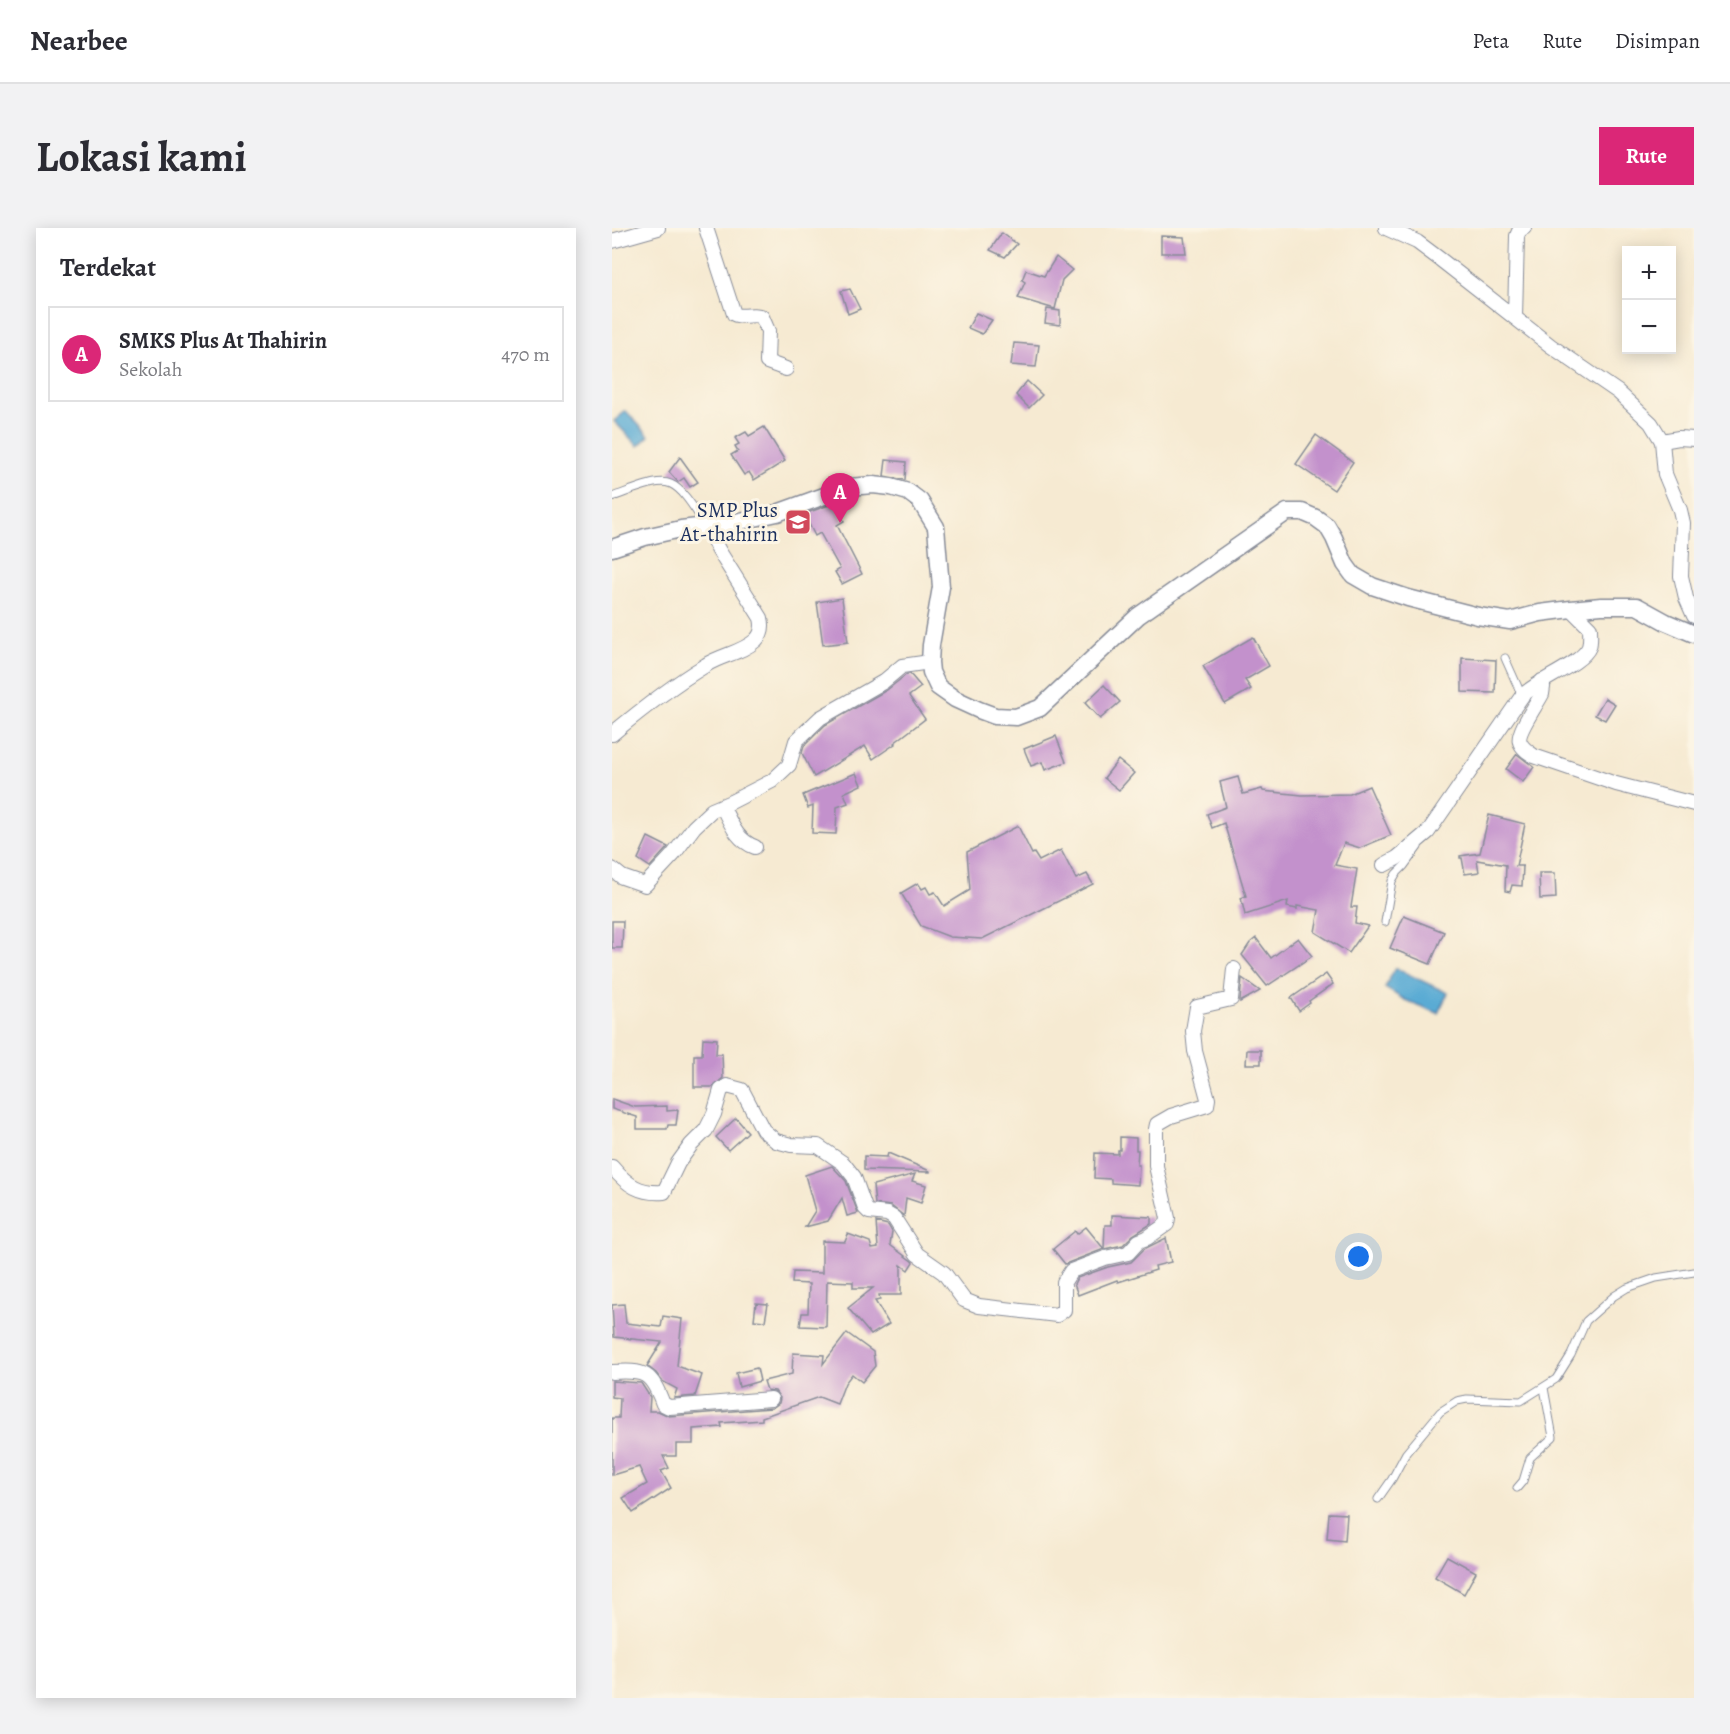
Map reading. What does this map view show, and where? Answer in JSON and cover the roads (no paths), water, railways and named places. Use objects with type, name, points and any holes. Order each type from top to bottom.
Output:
[{"type":"street","points":[[612,241],[658,228]]},
{"type":"street","points":[[706,228],[734,314],[762,317],[768,331],[767,362],[786,369]]},
{"type":"street","points":[[1386,228],[1417,242],[1551,346],[1618,392],[1651,423],[1662,441],[1665,474],[1676,496],[1683,523],[1681,576],[1686,598],[1694,616]]},
{"type":"street","points":[[1515,317],[1517,236],[1524,228]]},
{"type":"street","points":[[1662,441],[1679,438],[1694,439]]},
{"type":"street","points":[[612,548],[645,537],[681,529],[731,523],[777,513],[849,487],[873,485],[908,492],[920,501],[936,526],[941,587],[931,645],[931,672],[938,687],[955,699],[995,716],[1016,717],[1040,708],[1138,615],[1287,512],[1302,512],[1328,526],[1345,564],[1353,575],[1372,586],[1492,619],[1510,621],[1540,613],[1571,609],[1637,606],[1694,634]]},
{"type":"street","points":[[612,734],[650,703],[708,663],[739,651],[756,640],[760,634],[761,618],[706,526]]},
{"type":"street","points":[[1384,866],[1428,832],[1522,696],[1531,687],[1568,666],[1588,649],[1590,627],[1571,609]]},
{"type":"street","points":[[612,869],[622,877],[645,885],[673,855],[694,827],[712,810],[772,781],[789,765],[796,741],[820,718],[883,682],[902,666],[930,662]]},
{"type":"street","points":[[1542,681],[1542,694],[1520,732],[1520,742],[1526,750],[1534,756],[1616,784],[1694,804]]},
{"type":"street","points":[[722,806],[735,832],[744,843],[754,848]]},
{"type":"street","points":[[612,1167],[622,1180],[635,1189],[651,1193],[664,1192],[678,1163],[706,1130],[714,1114],[721,1090],[727,1086],[737,1088],[742,1090],[763,1130],[776,1141],[791,1145],[818,1146],[843,1163],[854,1177],[865,1208],[869,1212],[887,1214],[894,1218],[917,1254],[944,1273],[964,1300],[979,1306],[1057,1315],[1064,1311],[1064,1282],[1071,1271],[1105,1258],[1128,1253],[1139,1241],[1167,1224],[1168,1218],[1156,1166],[1157,1124],[1171,1116],[1207,1105],[1208,1099],[1195,1052],[1193,1032],[1197,1007],[1231,999],[1234,969]]},
{"type":"street","points":[[612,1372],[639,1372],[654,1382],[663,1404],[669,1407],[771,1399]]},
{"type":"lane","points":[[612,497],[657,481],[676,485],[687,496],[706,526]]},
{"type":"lane","points":[[1505,658],[1522,696]]},
{"type":"lane","points":[[1385,922],[1392,881],[1428,832]]},
{"type":"lane","points":[[1378,1499],[1406,1453],[1440,1412],[1457,1401],[1478,1399],[1521,1401],[1556,1379],[1571,1355],[1586,1321],[1614,1296],[1627,1288],[1656,1278],[1694,1272]]},
{"type":"lane","points":[[1517,1488],[1522,1481],[1530,1458],[1553,1437],[1544,1388]]},
{"type":"water","points":[[626,411],[649,436],[638,446],[614,421]]},
{"type":"water","points":[[1395,968],[1448,993],[1438,1013],[1405,1000],[1385,988]]},
{"type":"place","name":"SMP Plus At-thahirin","points":[[798,522]]},
{"type":"place","name":"SMKS Plus At Thahirin","points":[[840,523]]}]
